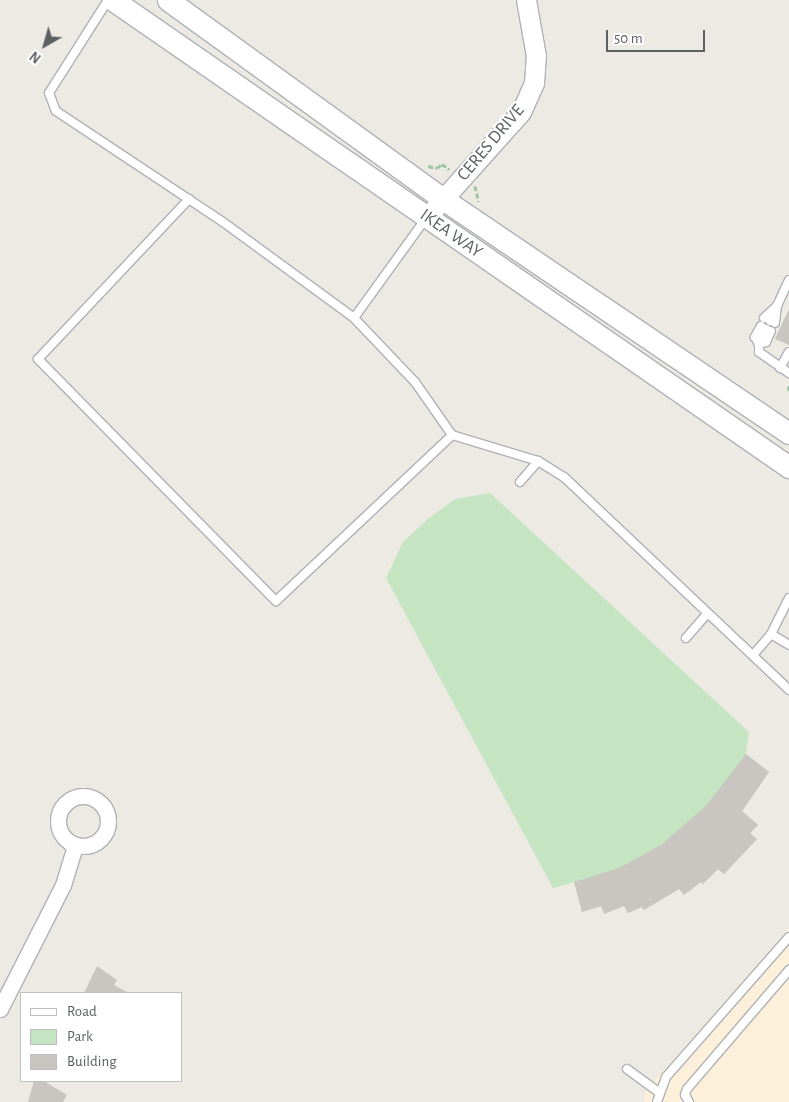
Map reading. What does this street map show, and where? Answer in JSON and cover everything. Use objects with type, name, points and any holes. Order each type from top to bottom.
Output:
[{"type":"main road","name":"IKEA WAY","points":[[113,0],[789,467]]},
{"type":"main road","name":"IKEA WAY","points":[[168,0],[442,199],[789,434]]},
{"type":"street","name":"CERES DRIVE","points":[[427,217],[521,112],[534,83],[536,56],[526,0]]},
{"type":"street","points":[[0,1009],[63,886],[75,846]]},
{"type":"lane","points":[[108,0],[49,93],[50,102],[56,111],[189,199],[354,318],[414,382],[452,435],[538,461],[564,477],[789,690]]},
{"type":"lane","points":[[189,199],[38,359],[276,601],[452,435]]},
{"type":"lane","points":[[354,318],[427,217]]},
{"type":"lane","points":[[759,344],[766,342],[768,325],[789,280]]},
{"type":"lane","points":[[768,325],[755,336],[759,344],[759,352],[789,373]]},
{"type":"lane","points":[[780,368],[789,352]]},
{"type":"lane","points":[[520,482],[538,461]]},
{"type":"lane","points":[[753,655],[771,634],[789,598]]},
{"type":"lane","points":[[686,638],[708,613]]},
{"type":"lane","points":[[771,634],[789,645]]},
{"type":"lane","points":[[657,1102],[659,1092],[666,1077],[789,937]]},
{"type":"lane","points":[[689,1102],[685,1095],[686,1089],[789,970]]},
{"type":"lane","points":[[628,1069],[659,1092]]},
{"type":"path","points":[[789,386],[789,391]]},
{"type":"shaded area","points":[[789,928],[789,1102],[644,1102],[646,1090]]},
{"type":"green space","points":[[490,493],[749,732],[746,754],[769,772],[742,811],[758,825],[750,833],[757,839],[724,874],[717,869],[703,884],[700,882],[684,895],[679,889],[644,910],[642,907],[628,913],[624,906],[604,914],[601,906],[582,912],[574,882],[553,888],[386,578],[403,542],[429,518],[455,499]]},
{"type":"building","points":[[789,309],[789,345],[775,339]]},
{"type":"building","points":[[746,754],[769,772],[742,811],[758,825],[750,833],[757,839],[724,874],[718,869],[703,884],[701,882],[684,895],[679,889],[644,910],[642,907],[628,913],[624,906],[604,914],[601,906],[582,912],[574,882],[619,868],[661,845],[706,806]]},
{"type":"building","points":[[97,966],[117,980],[114,985],[127,992],[84,992]]},
{"type":"building","points":[[34,1082],[46,1082],[67,1095],[63,1102],[28,1102]]}]
